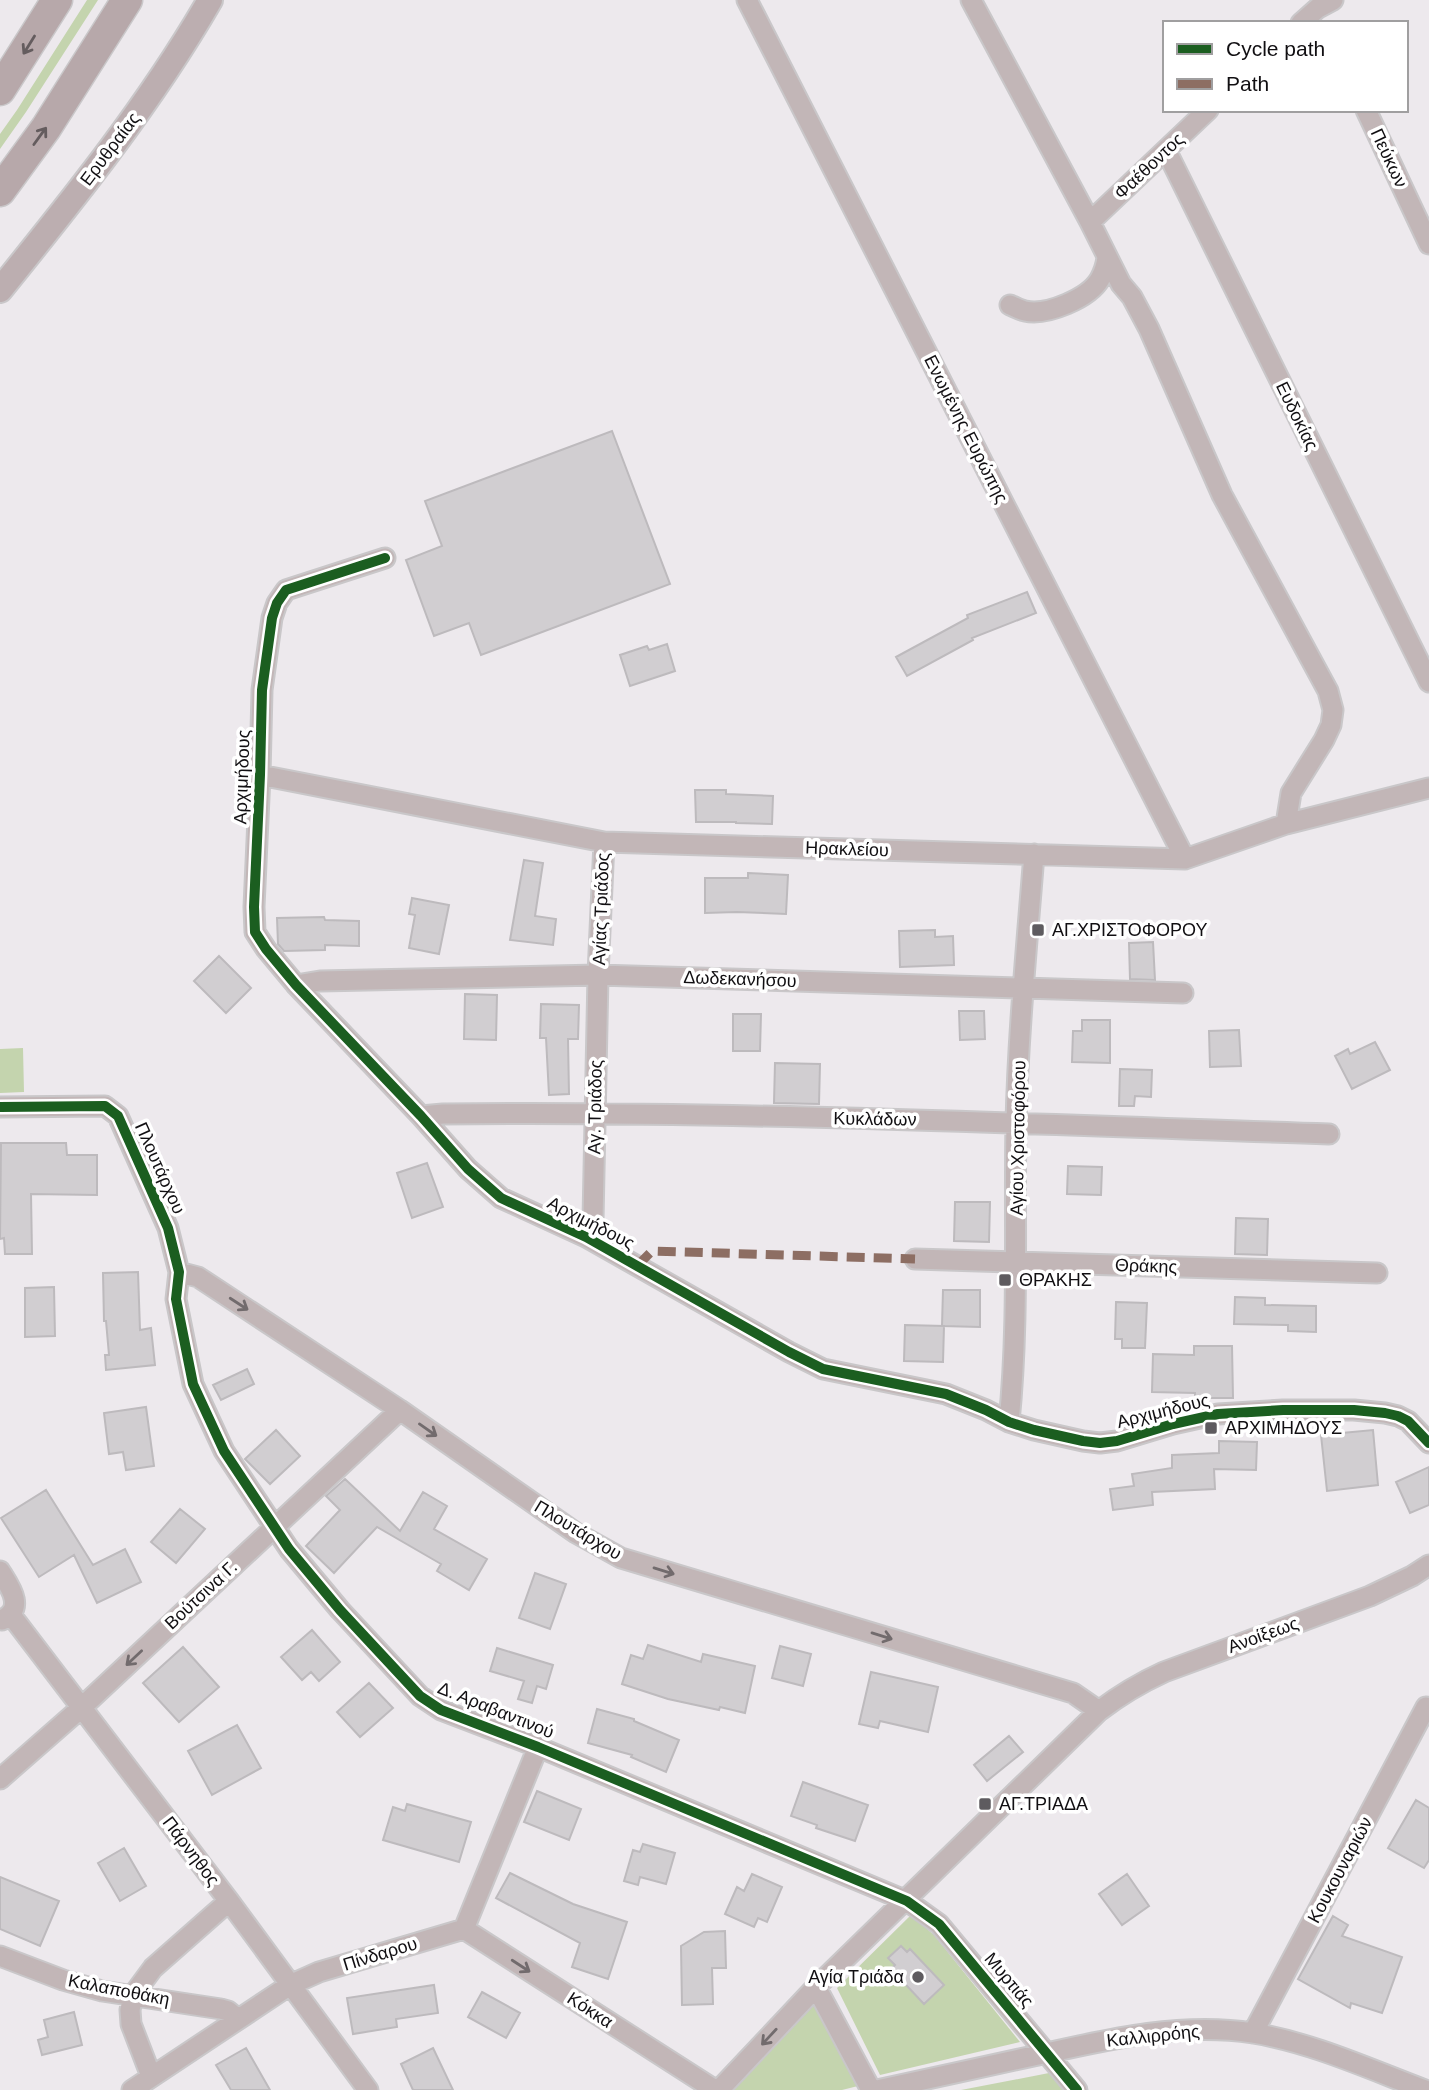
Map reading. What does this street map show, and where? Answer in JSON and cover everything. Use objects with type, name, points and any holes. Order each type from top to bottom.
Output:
[{"type":"highway","points":[[0,90],[57,0]]},
{"type":"highway","points":[[0,191],[46,128],[127,0]]},
{"type":"main road","name":"Ερυθραίας","points":[[0,290],[134,118],[210,0]]},
{"type":"street","name":"Ενωμένης Ευρώπης","points":[[747,0],[1185,859]]},
{"type":"street","points":[[971,0],[1121,284],[1132,297],[1149,329],[1222,495],[1328,691],[1333,710],[1331,725],[1291,793],[1286,824]]},
{"type":"street","points":[[1304,21],[1323,8]]},
{"type":"street","name":"Φαέθοντος","points":[[1090,222],[1206,112]]},
{"type":"street","name":"Πεύκων","points":[[1367,112],[1429,244]]},
{"type":"street","name":"Ευδοκίας","points":[[1166,150],[1429,682]]},
{"type":"street","points":[[1010,305],[1035,312],[1080,298],[1099,281],[1107,258]]},
{"type":"street","name":"Αρχιμήδους","points":[[385,558],[286,590],[277,603],[272,618],[262,690],[254,907],[256,932],[266,949],[296,985],[468,1169],[501,1198],[586,1237],[789,1352],[824,1369],[946,1394],[1034,1430],[1100,1443],[1117,1441],[1218,1414],[1283,1409],[1354,1409],[1398,1416],[1408,1421],[1429,1443]]},
{"type":"street","name":"Ηρακλείου","points":[[260,775],[604,842],[1185,859],[1286,824],[1429,788]]},
{"type":"street","name":"Αγίας Τριάδος","points":[[598,975],[604,842]]},
{"type":"street","name":"Αγίου Χριστοφόρου","points":[[1009,1422],[1016,1262],[1016,1123],[1034,854]]},
{"type":"street","name":"Δωδεκανήσου","points":[[296,985],[320,981],[598,975],[1184,993]]},
{"type":"street","name":"Αγ. Τριάδος","points":[[586,1237],[593,1220],[598,975]]},
{"type":"street","name":"Πλουτάρχου","points":[[0,1107],[105,1106],[118,1116],[168,1227],[179,1272],[198,1277],[400,1410],[576,1533],[621,1558],[1073,1693],[1100,1711]]},
{"type":"street","name":"Κυκλάδων","points":[[421,1116],[595,1112],[1329,1134]]},
{"type":"street","name":"Θράκης","points":[[915,1259],[1377,1273]]},
{"type":"street","name":"Δ. Αραβαντινού","points":[[179,1272],[176,1299],[193,1384],[224,1451],[289,1549],[340,1610],[420,1696],[441,1710],[538,1747],[907,1901]]},
{"type":"street","name":"Βούτσινα Γ.","points":[[0,1779],[81,1708],[400,1410]]},
{"type":"street","name":"Ανοίξεως","points":[[717,2090],[816,1987],[1100,1711],[1141,1682],[1370,1596],[1429,1565]]},
{"type":"street","points":[[0,1571],[15,1605],[5,1618]]},
{"type":"street","name":"Πάρνηθος","points":[[5,1618],[81,1708],[229,1901],[368,2090]]},
{"type":"street","name":"Κουκουναριών","points":[[1253,2033],[1426,1707]]},
{"type":"street","points":[[464,1929],[538,1747]]},
{"type":"street","points":[[151,2076],[131,2024],[133,1995],[153,1968],[229,1901]]},
{"type":"street","name":"Μυρτιάς","points":[[907,1901],[939,1924],[1077,2090]]},
{"type":"street","name":"Πίνδαρου","points":[[132,2090],[290,1985],[319,1972],[464,1929]]},
{"type":"street","name":"Κόκκα","points":[[464,1929],[717,2090]]},
{"type":"street","name":"Καλαποθάκη","points":[[0,1956],[63,1980],[102,1991],[221,2009],[238,2019]]},
{"type":"street","points":[[816,1987],[871,2090]]},
{"type":"street","name":"Καλλιρρόης","points":[[877,2090],[1120,2037],[1189,2029],[1253,2033],[1292,2042],[1326,2052],[1425,2090]]},
{"type":"green space","points":[[87,0],[98,0],[0,149],[0,134]]},
{"type":"green space","points":[[23,1048],[24,1092],[0,1093],[0,1049]]},
{"type":"green space","points":[[911,1915],[934,1935],[1020,2042],[880,2075],[837,1988]]},
{"type":"green space","points":[[814,2004],[858,2086],[842,2090],[731,2090]]},
{"type":"green space","points":[[1049,2073],[1063,2090],[961,2090]]},
{"type":"building","points":[[612,431],[670,584],[481,655],[469,623],[434,636],[406,560],[442,546],[425,501]]},
{"type":"building","points":[[1027,592],[1036,613],[972,638],[973,640],[907,676],[896,657],[968,618],[967,615]]},
{"type":"building","points":[[667,644],[675,671],[630,686],[620,655],[647,646],[649,650]]},
{"type":"building","points":[[695,790],[726,790],[726,794],[773,796],[772,824],[696,822]]},
{"type":"building","points":[[524,860],[543,863],[535,916],[556,919],[553,945],[510,940]]},
{"type":"building","points":[[748,873],[788,875],[786,914],[705,913],[705,878],[748,878]]},
{"type":"building","points":[[412,898],[449,905],[439,954],[409,948],[415,915],[409,914]]},
{"type":"building","points":[[324,917],[325,920],[359,921],[359,946],[325,945],[325,950],[284,951],[278,944],[277,918]]},
{"type":"building","points":[[935,930],[935,937],[953,936],[954,965],[900,967],[899,931]]},
{"type":"building","points":[[1153,942],[1155,980],[1130,979],[1129,943]]},
{"type":"building","points":[[219,956],[251,988],[226,1013],[194,981]]},
{"type":"building","points":[[465,994],[497,995],[496,1040],[464,1039]]},
{"type":"building","points":[[541,1004],[579,1005],[578,1039],[568,1039],[569,1094],[549,1095],[546,1038],[540,1038]]},
{"type":"building","points":[[959,1011],[984,1011],[985,1039],[960,1040]]},
{"type":"building","points":[[733,1014],[761,1014],[760,1051],[733,1051]]},
{"type":"building","points":[[1082,1020],[1110,1020],[1110,1063],[1072,1062],[1073,1031],[1082,1031]]},
{"type":"building","points":[[1239,1030],[1241,1066],[1210,1067],[1209,1031]]},
{"type":"building","points":[[1375,1042],[1390,1070],[1352,1089],[1335,1056],[1348,1049],[1350,1054]]},
{"type":"building","points":[[775,1063],[820,1064],[819,1104],[774,1103]]},
{"type":"building","points":[[1120,1069],[1152,1070],[1151,1097],[1135,1096],[1134,1106],[1119,1106]]},
{"type":"building","points":[[1,1143],[66,1143],[67,1155],[97,1155],[97,1195],[31,1194],[32,1254],[5,1254],[4,1238],[0,1239]]},
{"type":"building","points":[[427,1163],[443,1207],[412,1218],[397,1173]]},
{"type":"building","points":[[1068,1166],[1102,1167],[1101,1195],[1067,1194]]},
{"type":"building","points":[[955,1202],[990,1202],[989,1242],[954,1241]]},
{"type":"building","points":[[1236,1218],[1268,1219],[1267,1255],[1235,1254]]},
{"type":"building","points":[[138,1272],[140,1330],[151,1328],[155,1365],[106,1370],[105,1355],[109,1355],[104,1321],[103,1273]]},
{"type":"building","points":[[54,1287],[55,1336],[25,1337],[25,1288]]},
{"type":"building","points":[[943,1290],[980,1290],[980,1327],[942,1326]]},
{"type":"building","points":[[1235,1297],[1265,1298],[1265,1305],[1316,1306],[1316,1332],[1288,1331],[1288,1325],[1234,1324]]},
{"type":"building","points":[[1116,1302],[1147,1303],[1145,1348],[1122,1348],[1122,1339],[1115,1339]]},
{"type":"building","points":[[905,1325],[944,1326],[943,1362],[904,1361]]},
{"type":"building","points":[[1194,1346],[1232,1346],[1233,1398],[1195,1398],[1195,1393],[1152,1392],[1153,1354],[1194,1355]]},
{"type":"building","points":[[247,1369],[254,1384],[221,1400],[213,1385]]},
{"type":"building","points":[[146,1407],[154,1466],[126,1470],[123,1452],[109,1454],[104,1413]]},
{"type":"building","points":[[276,1430],[300,1456],[270,1484],[245,1459]]},
{"type":"building","points":[[1373,1430],[1378,1485],[1327,1491],[1321,1435]]},
{"type":"building","points":[[1219,1441],[1257,1442],[1256,1470],[1214,1469],[1215,1489],[1152,1492],[1153,1505],[1113,1510],[1110,1489],[1134,1486],[1132,1474],[1172,1468],[1172,1455],[1219,1453]]},
{"type":"building","points":[[1429,1467],[1429,1505],[1410,1513],[1396,1482]]},
{"type":"building","points":[[345,1479],[400,1531],[423,1492],[447,1506],[434,1529],[487,1559],[469,1590],[437,1571],[441,1564],[377,1527],[334,1573],[306,1546],[340,1510],[326,1496]]},
{"type":"building","points":[[46,1490],[93,1565],[125,1549],[141,1582],[97,1603],[74,1555],[39,1577],[1,1518]]},
{"type":"building","points":[[180,1509],[205,1529],[176,1563],[151,1542]]},
{"type":"building","points":[[535,1573],[566,1584],[550,1629],[519,1618]]},
{"type":"building","points":[[312,1630],[340,1662],[319,1681],[311,1672],[302,1680],[281,1657]]},
{"type":"building","points":[[648,1645],[701,1662],[703,1654],[755,1666],[745,1713],[668,1699],[622,1684],[631,1655],[643,1659]]},
{"type":"building","points":[[780,1646],[811,1654],[803,1686],[772,1678]]},
{"type":"building","points":[[183,1647],[219,1687],[179,1722],[143,1683]]},
{"type":"building","points":[[497,1648],[553,1665],[546,1689],[537,1686],[532,1703],[518,1699],[524,1681],[490,1671]]},
{"type":"building","points":[[871,1672],[938,1687],[928,1732],[880,1721],[878,1728],[859,1724]]},
{"type":"building","points":[[369,1683],[393,1708],[360,1737],[337,1712]]},
{"type":"building","points":[[597,1709],[634,1719],[679,1740],[666,1772],[631,1757],[632,1755],[588,1743]]},
{"type":"building","points":[[237,1725],[261,1768],[212,1795],[188,1751]]},
{"type":"building","points":[[1009,1736],[1023,1752],[987,1781],[974,1765]]},
{"type":"building","points":[[803,1782],[868,1805],[855,1841],[791,1816]]},
{"type":"building","points":[[537,1791],[581,1809],[569,1840],[524,1822]]},
{"type":"building","points":[[1416,1800],[1429,1808],[1429,1860],[1424,1868],[1388,1848]]},
{"type":"building","points":[[407,1804],[471,1822],[459,1862],[383,1840],[393,1807],[405,1811]]},
{"type":"building","points":[[643,1844],[675,1853],[666,1884],[640,1877],[638,1885],[624,1881],[633,1850],[640,1852]]},
{"type":"building","points":[[124,1848],[146,1886],[120,1901],[98,1863]]},
{"type":"building","points":[[510,1873],[573,1904],[627,1922],[608,1979],[572,1967],[580,1943],[496,1898]]},
{"type":"building","points":[[752,1874],[782,1887],[767,1922],[758,1918],[754,1927],[725,1914],[737,1887],[744,1891]]},
{"type":"building","points":[[1127,1874],[1149,1906],[1122,1925],[1099,1894]]},
{"type":"building","points":[[0,1877],[59,1901],[40,1946],[0,1929]]},
{"type":"building","points":[[1333,1916],[1348,1925],[1342,1936],[1402,1957],[1382,2013],[1351,2003],[1350,2008],[1298,1979]]},
{"type":"building","points":[[725,1931],[726,1968],[712,1968],[713,2004],[682,2005],[681,1946],[704,1932]]},
{"type":"building","name":"Αγία Τριάδα","points":[[901,1946],[907,1952],[910,1949],[944,1985],[924,2004],[891,1969],[895,1965],[888,1958]]},
{"type":"building","points":[[434,1985],[438,2013],[396,2019],[397,2027],[353,2034],[347,1998]]},
{"type":"building","points":[[482,1992],[520,2013],[506,2038],[468,2017]]},
{"type":"building","points":[[74,2012],[82,2045],[42,2055],[38,2040],[48,2037],[44,2020]]},
{"type":"building","points":[[246,2048],[270,2090],[231,2090],[216,2065]]},
{"type":"building","points":[[433,2048],[453,2090],[413,2090],[401,2064]]},
{"type":"marked path","points":[[637,1266],[652,1251],[915,1259]]},
{"type":"cycle path","points":[[385,558],[286,590],[277,603],[272,618],[262,690],[255,932],[296,985],[468,1169],[501,1198],[586,1237],[823,1369],[946,1394],[1034,1430],[1100,1443],[1117,1441],[1218,1414],[1354,1410],[1398,1416],[1408,1421],[1429,1443]]},
{"type":"cycle path","points":[[0,1107],[105,1106],[118,1116],[168,1228],[179,1272],[176,1299],[193,1384],[224,1451],[289,1549],[340,1610],[420,1696],[441,1710],[538,1747],[907,1901],[939,1924],[1077,2090]]},
{"type":"place","name":"ΑΓ.ΧΡΙΣΤΟΦΟΡΟΥ","points":[[1038,930]]},
{"type":"place","name":"ΘΡΑΚΗΣ","points":[[1005,1280]]},
{"type":"place","name":"ΑΡΧΙΜΗΔΟΥΣ","points":[[1211,1428]]},
{"type":"place","name":"ΑΓ.ΤΡΙΑΔΑ","points":[[985,1804]]},
{"type":"place","name":"Αγία Τριάδα","points":[[918,1977]]}]
